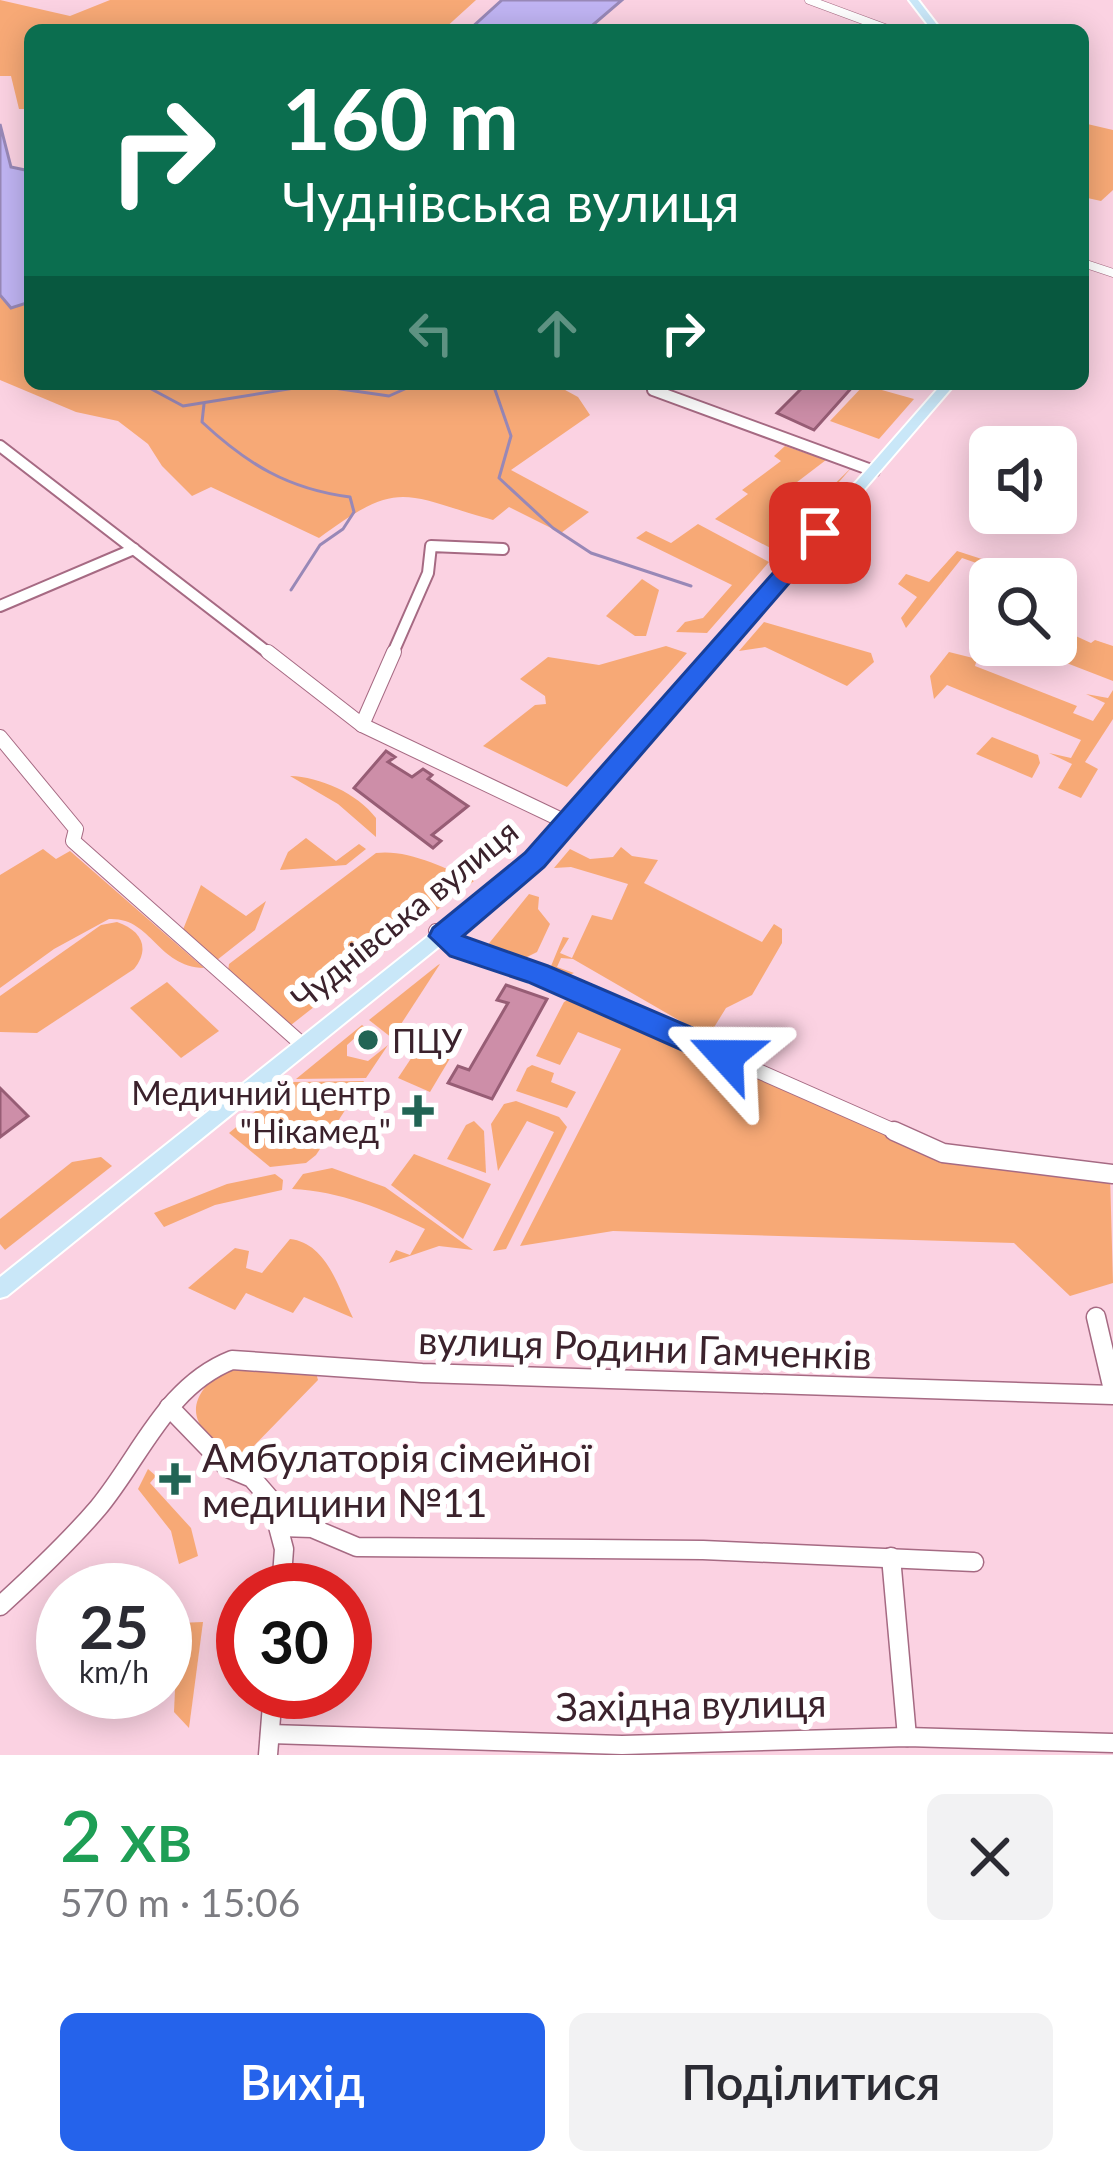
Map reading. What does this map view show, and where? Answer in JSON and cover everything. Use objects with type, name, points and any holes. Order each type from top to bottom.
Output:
[{"type":"main road","points":[[913,0],[933,24]]},
{"type":"main road","name":"Чуднівська вулиця","points":[[0,1278],[528,866],[941,390]]},
{"type":"main road","name":"Чуднівська вулиця","points":[[0,1289],[301,1043]]},
{"type":"street","points":[[809,0],[874,24]]},
{"type":"street","points":[[653,390],[871,470]]},
{"type":"street","points":[[0,446],[362,725],[564,822]]},
{"type":"street","points":[[362,725],[428,573],[431,546],[503,549]]},
{"type":"street","points":[[0,606],[134,548]]},
{"type":"street","points":[[0,737],[76,830],[74,841],[301,1043]]},
{"type":"street","points":[[440,934],[460,948],[538,974],[943,1153],[1113,1174]]},
{"type":"street","points":[[1096,1317],[1113,1392]]},
{"type":"street","name":"вулиця Родини Гамченків","points":[[170,1407],[208,1369],[238,1360],[422,1373],[1113,1392]]},
{"type":"street","points":[[0,1606],[98,1507],[170,1407],[228,1468],[252,1478],[271,1500],[280,1527],[283,1563]]},
{"type":"street","points":[[280,1527],[312,1528],[358,1547],[974,1562]]},
{"type":"street","points":[[891,1557],[907,1737]]},
{"type":"street","name":"Західна вулиця","points":[[269,1745],[622,1750],[907,1737],[1113,1743]]},
{"type":"shaded area","points":[[0,0],[70,16],[110,0],[476,0],[450,24],[24,24],[24,109],[19,109],[11,76],[0,76]]},
{"type":"shaded area","points":[[502,0],[622,0],[594,24],[476,24]]},
{"type":"shaded area","points":[[0,124],[11,167],[24,170],[24,304],[11,308],[0,295]]},
{"type":"shaded area","points":[[1089,124],[1113,130],[1113,190],[1101,201],[1089,198]]},
{"type":"shaded area","points":[[0,295],[11,308],[24,304],[24,390],[565,390],[578,397],[590,415],[511,470],[589,512],[561,533],[509,507],[493,520],[403,497],[368,506],[319,538],[211,487],[192,496],[148,444],[118,421],[76,412],[0,380]]},
{"type":"shaded area","points":[[859,390],[882,390],[914,399],[879,439],[830,421]]},
{"type":"shaded area","points":[[785,446],[826,460],[784,492],[812,506],[852,467],[778,552],[715,519],[748,494],[742,490],[781,461],[774,456]]},
{"type":"shaded area","points":[[698,524],[769,562],[707,633],[676,632],[685,622],[703,618],[732,585],[636,538],[646,531],[671,543]]},
{"type":"shaded area","points":[[957,551],[979,558],[962,558],[906,628],[901,618],[917,597],[898,584],[906,574],[929,582]]},
{"type":"shaded area","points":[[642,579],[659,590],[646,636],[635,636],[606,616]]},
{"type":"shaded area","points":[[764,622],[871,653],[874,662],[847,686],[765,647],[739,651]]},
{"type":"shaded area","points":[[1077,637],[1113,646],[1113,681],[1074,666]]},
{"type":"shaded area","points":[[666,646],[687,653],[567,787],[483,746],[535,705],[546,704],[545,696],[520,679],[548,657],[599,665]]},
{"type":"shaded area","points":[[949,652],[969,657],[969,666],[1077,706],[1073,713],[1093,721],[1105,703],[1086,694],[1108,698],[1113,690],[1113,719],[1085,762],[1098,769],[1081,798],[1058,788],[1072,764],[1049,753],[1071,758],[1081,740],[947,685],[934,699],[930,676]]},
{"type":"shaded area","points":[[992,737],[1038,755],[1040,763],[1032,778],[976,754]]},
{"type":"shaded area","points":[[290,776],[325,783],[359,801],[376,818],[376,837],[338,804]]},
{"type":"shaded area","points":[[306,838],[336,861],[359,844],[366,849],[346,865],[280,870],[288,852]]},
{"type":"shaded area","points":[[621,847],[632,856],[658,860],[644,883],[762,942],[774,924],[782,929],[782,943],[752,995],[726,1008],[708,1037],[573,959],[561,958],[557,967],[574,973],[561,979],[549,971],[563,937],[569,938],[560,953],[572,958],[592,915],[612,920],[628,884],[571,867],[554,868],[570,849],[590,859],[613,857]]},
{"type":"shaded area","points":[[43,849],[56,859],[70,851],[204,968],[175,959],[135,926],[109,919],[54,949],[0,988],[0,875]]},
{"type":"shaded area","points":[[376,853],[413,857],[474,881],[291,1025],[228,971],[229,964]]},
{"type":"shaded area","points":[[201,885],[246,916],[266,901],[255,930],[217,960],[182,932]]},
{"type":"shaded area","points":[[529,894],[539,897],[538,909],[550,924],[537,952],[521,960],[486,947]]},
{"type":"shaded area","points":[[117,922],[141,941],[142,954],[134,969],[37,1033],[0,1032],[0,996],[101,925]]},
{"type":"shaded area","points":[[438,965],[392,1038],[369,1020]]},
{"type":"shaded area","points":[[167,982],[219,1031],[181,1058],[130,1008]]},
{"type":"shaded area","points":[[573,997],[943,1153],[1110,1174],[1113,1283],[1070,1296],[1014,1243],[613,1231],[520,1246],[621,1049],[578,1032],[560,1065],[536,1056],[564,1002]]},
{"type":"shaded area","points":[[362,1025],[366,1028],[347,1045],[347,1056],[368,1061],[388,1045],[366,1078],[296,1079]]},
{"type":"shaded area","points":[[424,1039],[455,1050],[430,1092],[398,1078]]},
{"type":"shaded area","points":[[532,1065],[554,1073],[551,1082],[576,1092],[567,1108],[516,1091]]},
{"type":"shaded area","points":[[364,1081],[306,1163],[270,1167],[229,1133],[291,1082]]},
{"type":"shaded area","points":[[516,1101],[559,1117],[567,1127],[506,1249],[493,1251],[554,1132],[527,1121],[498,1171],[491,1124],[504,1104]]},
{"type":"shaded area","points":[[474,1121],[484,1131],[486,1173],[447,1159],[466,1125]]},
{"type":"shaded area","points":[[414,1154],[491,1184],[463,1239],[391,1185]]},
{"type":"shaded area","points":[[101,1157],[112,1166],[5,1250],[0,1244],[0,1219],[72,1162]]},
{"type":"shaded area","points":[[332,1168],[385,1187],[473,1250],[439,1246],[389,1263],[396,1250],[410,1255],[425,1229],[344,1197],[292,1189],[303,1174]]},
{"type":"shaded area","points":[[275,1174],[283,1180],[282,1190],[215,1205],[164,1227],[154,1213],[227,1184]]},
{"type":"shaded area","points":[[290,1239],[303,1242],[323,1258],[353,1318],[304,1297],[293,1313],[246,1293],[235,1310],[188,1288],[235,1248],[249,1251],[246,1268],[262,1273]]},
{"type":"shaded area","points":[[224,1368],[316,1373],[318,1380],[247,1453],[233,1456],[201,1426],[196,1409],[202,1392]]},
{"type":"shaded area","points":[[148,1469],[156,1476],[150,1483],[191,1528],[198,1556],[179,1563],[171,1531],[138,1489]]},
{"type":"shaded area","points":[[192,1622],[203,1622],[192,1705]]},
{"type":"building","points":[[800,390],[850,390],[814,430],[777,413]]},
{"type":"building","points":[[386,751],[395,757],[388,762],[412,777],[423,769],[432,775],[428,779],[468,806],[432,835],[441,841],[433,848],[354,788]]},
{"type":"building","points":[[506,985],[547,999],[492,1099],[448,1083],[458,1066],[469,1070],[508,1003],[497,1000]]},
{"type":"building","points":[[0,1088],[28,1116],[0,1137]]},
{"type":"waterway","points":[[153,390],[183,406],[282,390]]},
{"type":"waterway","points":[[348,390],[389,396],[402,390]]},
{"type":"waterway","points":[[495,390],[511,436],[499,478],[553,528],[591,553],[691,586]]},
{"type":"waterway","points":[[204,404],[202,422],[252,462],[307,488],[350,497],[354,512],[343,529],[320,545],[291,590]]},
{"type":"place","name":"ПЦУ","points":[[368,1040]]},
{"type":"place","name":"Медичний центр \"Нікамед\"","points":[[418,1111]]},
{"type":"place","name":"Амбулаторія сімейної медицини №11","points":[[175,1479]]},
{"type":"route","points":[[726,1056],[538,974],[460,948],[443,936],[535,860],[820,533]]}]
